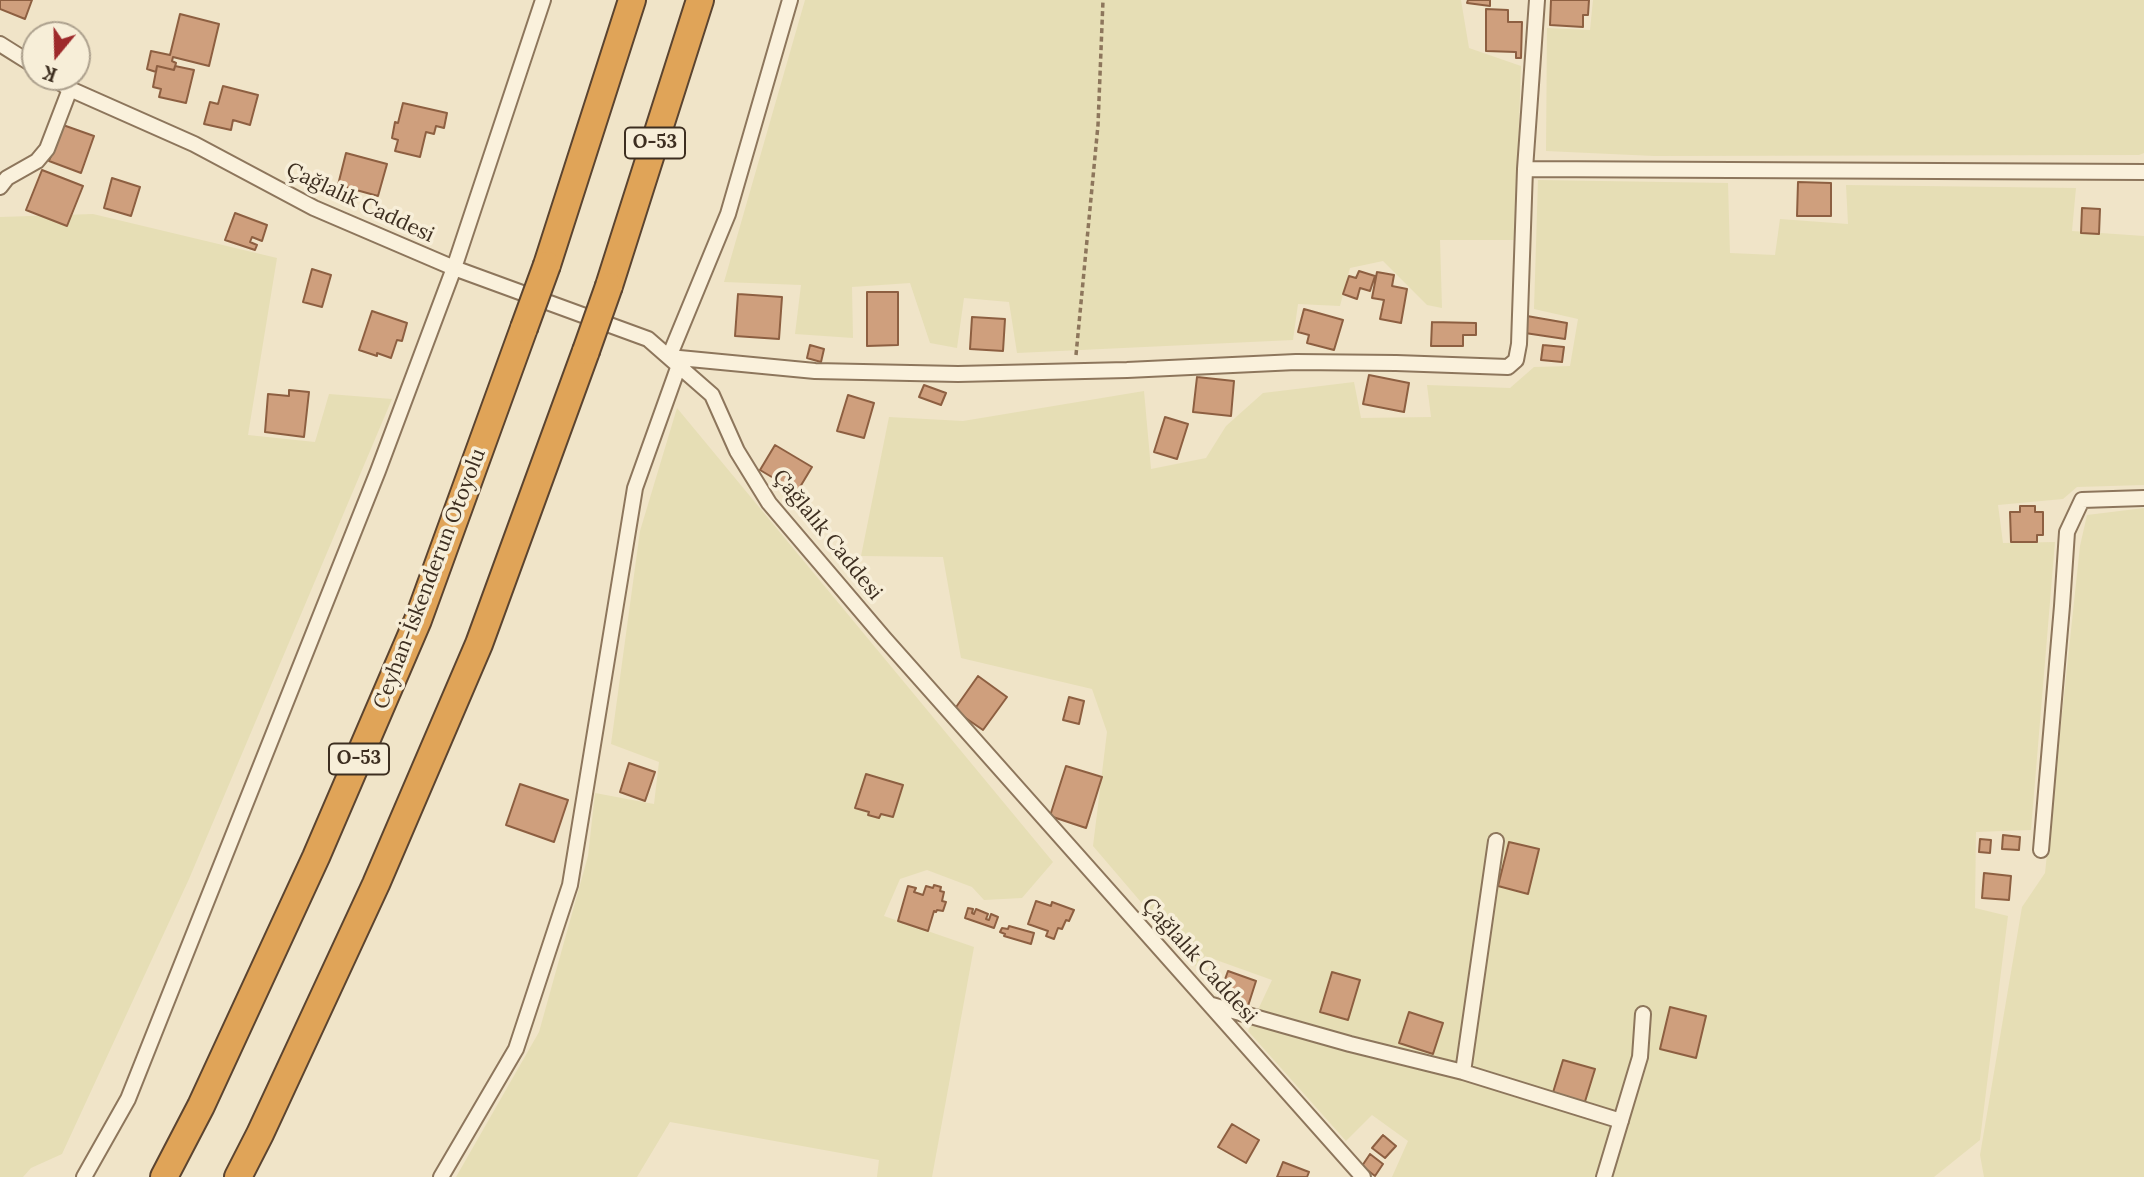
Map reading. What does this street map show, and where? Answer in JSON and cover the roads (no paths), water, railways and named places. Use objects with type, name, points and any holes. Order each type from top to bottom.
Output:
[{"type":"highway","name":"Ceyhan-İskenderun Otoyolu","points":[[164,1177],[201,1106],[316,858],[418,620],[547,265],[632,0]]},
{"type":"highway","name":"O-53","points":[[238,1177],[376,884],[480,645],[609,286],[700,0]]},
{"type":"street","points":[[84,1177],[128,1099],[378,471],[454,268],[543,0]]},
{"type":"street","points":[[441,1177],[516,1049],[570,884],[635,488],[674,361],[728,214],[790,0]]},
{"type":"street","points":[[674,361],[816,371],[958,374],[1296,362],[1508,367],[1516,360],[1519,344],[1525,169],[1537,0]]},
{"type":"street","points":[[0,44],[21,57]]},
{"type":"street","points":[[0,187],[7,178],[37,162],[47,149],[69,91]]},
{"type":"street","name":"Çağlalık Caddesi","points":[[74,91],[194,145],[314,208],[454,268],[648,339],[712,395],[737,451],[769,503],[884,638],[1363,1177]]},
{"type":"street","points":[[1525,169],[2144,172]]},
{"type":"street","points":[[2041,850],[2067,533],[2082,500],[2144,498]]},
{"type":"street","points":[[1463,1072],[1496,841]]},
{"type":"street","points":[[1210,1005],[1463,1072],[1621,1121]]},
{"type":"street","points":[[1604,1177],[1640,1057],[1643,1014]]}]
